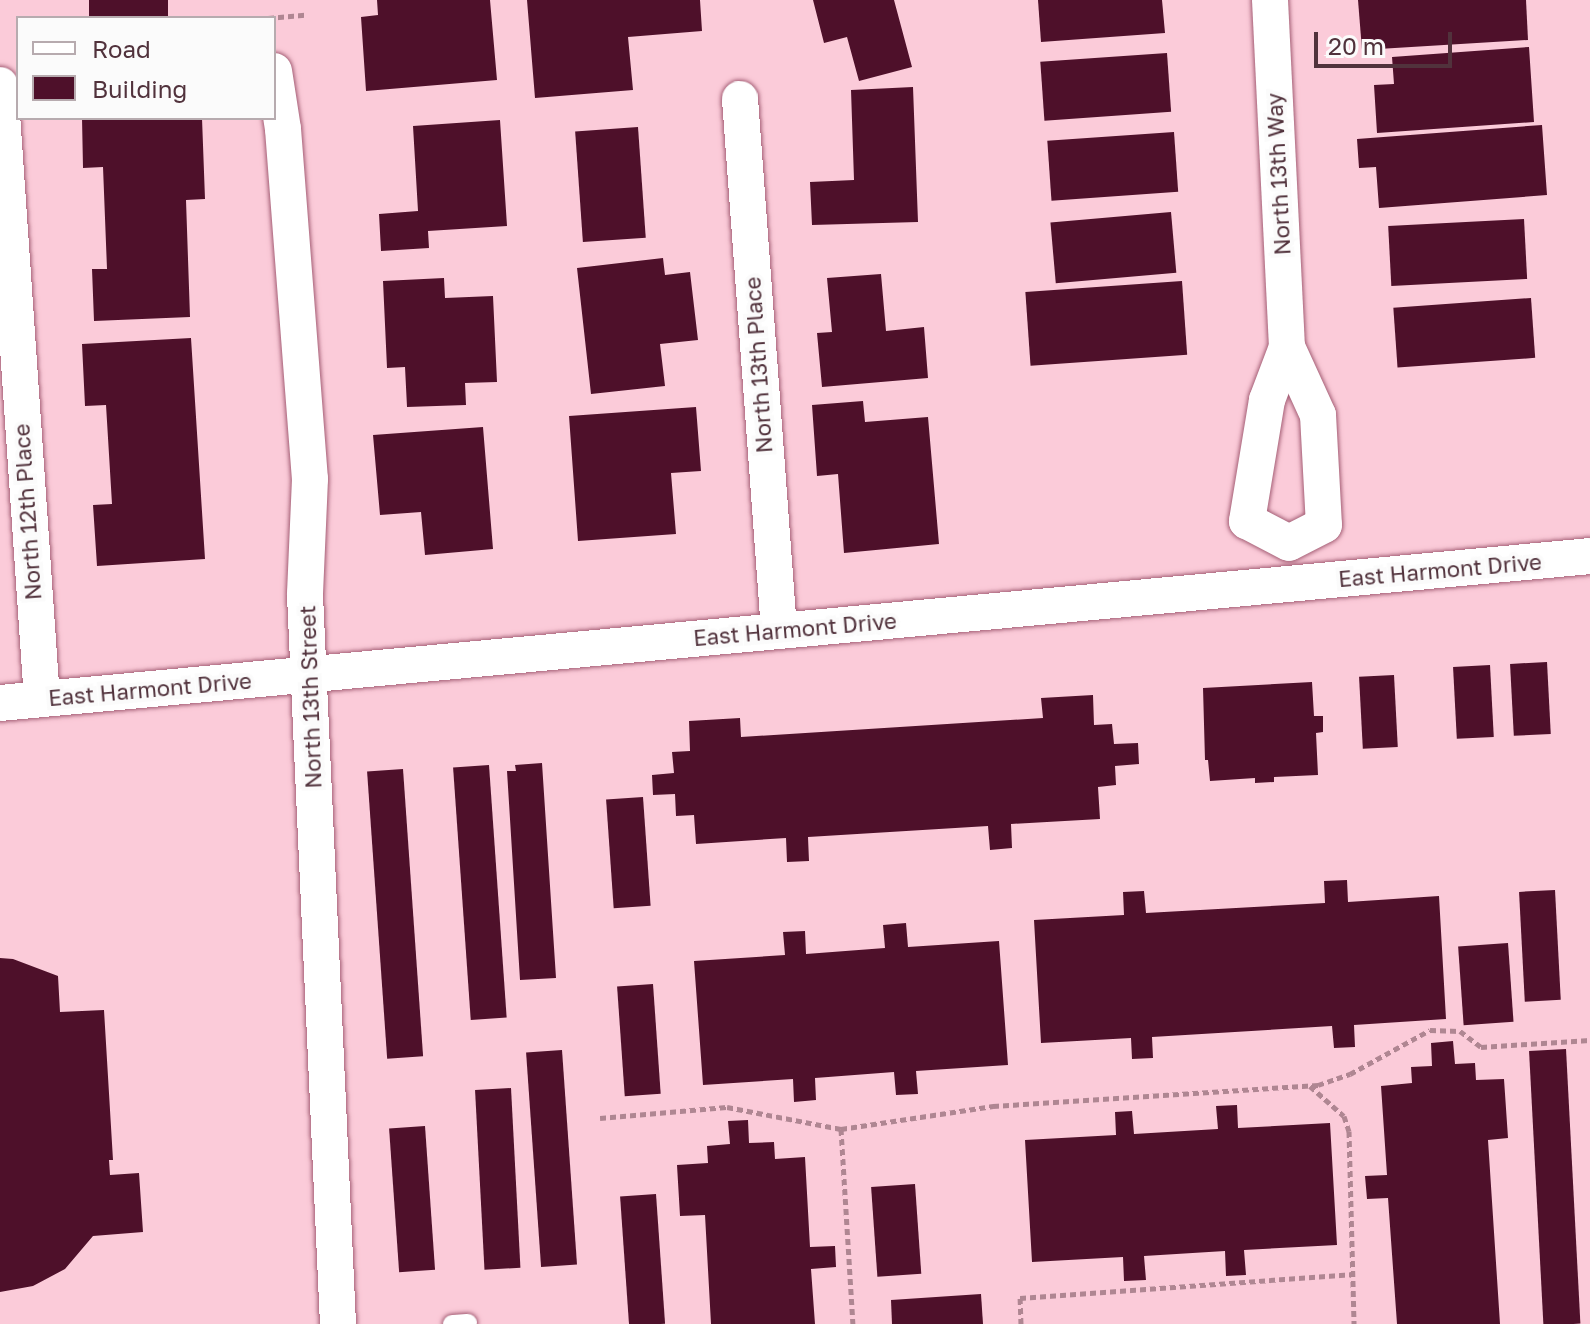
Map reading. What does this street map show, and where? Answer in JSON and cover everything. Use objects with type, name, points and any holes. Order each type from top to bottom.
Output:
[{"type":"street","name":"North 13th Way","points":[[1270,0],[1287,347],[1318,415],[1324,525],[1289,543],[1247,521],[1267,400],[1287,347]]},
{"type":"street","name":"North 13th Street","points":[[276,84],[283,129],[310,479],[305,595],[338,1324]]},
{"type":"street","name":"North 12th Place","points":[[0,85],[9,375],[42,699]]},
{"type":"street","name":"North 13th Place","points":[[740,99],[779,630]]},
{"type":"street","points":[[1289,543],[1290,587]]},
{"type":"street","name":"East Harmont Drive","points":[[0,703],[779,630],[1290,587],[1325,580],[1590,556]]},
{"type":"lane","points":[[452,1324],[468,1323]]},
{"type":"path","points":[[276,17],[305,15]]},
{"type":"path","points":[[600,1118],[727,1107],[841,1129],[993,1106],[1310,1086],[1350,1074],[1430,1030],[1460,1031],[1481,1047],[1590,1040]]},
{"type":"path","points":[[1310,1086],[1344,1116],[1349,1131],[1354,1324]]},
{"type":"path","points":[[841,1129],[853,1324]]},
{"type":"path","points":[[1021,1324],[1020,1298],[1351,1274]]},
{"type":"building","points":[[89,0],[168,0],[168,16],[89,16]]},
{"type":"building","points":[[377,0],[490,0],[497,80],[366,91],[361,17],[378,15]]},
{"type":"building","points":[[527,0],[700,0],[702,31],[628,37],[633,90],[535,98]]},
{"type":"building","points":[[813,0],[894,0],[912,67],[859,81],[847,37],[824,43]]},
{"type":"building","points":[[1038,0],[1162,0],[1165,33],[1041,42]]},
{"type":"building","points":[[1358,0],[1526,0],[1528,40],[1362,50]]},
{"type":"building","points":[[1529,47],[1534,122],[1377,133],[1374,85],[1394,84],[1392,57]]},
{"type":"building","points":[[1167,53],[1171,112],[1044,121],[1040,62]]},
{"type":"building","points":[[913,87],[918,222],[812,225],[810,182],[854,180],[851,90]]},
{"type":"building","points":[[82,120],[202,120],[205,199],[186,200],[190,317],[94,321],[92,269],[107,269],[103,167],[83,168]]},
{"type":"building","points":[[500,120],[507,226],[428,231],[429,248],[381,251],[379,214],[418,211],[413,126]]},
{"type":"building","points":[[1542,125],[1547,195],[1379,208],[1376,167],[1359,168],[1357,139]]},
{"type":"building","points":[[638,127],[646,238],[583,242],[575,131]]},
{"type":"building","points":[[1174,132],[1178,192],[1051,201],[1047,141]]},
{"type":"building","points":[[1171,212],[1176,273],[1056,283],[1050,223]]},
{"type":"building","points":[[1524,219],[1527,279],[1391,286],[1388,226]]},
{"type":"building","points":[[663,258],[665,275],[690,272],[698,340],[660,344],[665,386],[591,394],[577,268]]},
{"type":"building","points":[[881,274],[886,331],[924,327],[928,378],[822,387],[817,333],[832,332],[827,278]]},
{"type":"building","points":[[444,278],[445,298],[493,296],[497,382],[465,383],[466,405],[407,407],[405,367],[387,368],[383,281]]},
{"type":"building","points":[[1182,281],[1187,355],[1031,366],[1025,292]]},
{"type":"building","points":[[1531,298],[1535,358],[1398,367],[1393,308]]},
{"type":"building","points":[[191,338],[205,559],[97,566],[93,505],[112,504],[106,405],[85,406],[82,344]]},
{"type":"building","points":[[863,401],[865,422],[928,417],[939,544],[844,553],[838,474],[817,476],[812,405]]},
{"type":"building","points":[[696,407],[701,471],[671,473],[676,534],[578,541],[569,416]]},
{"type":"building","points":[[483,427],[493,549],[425,555],[421,512],[380,515],[373,435]]},
{"type":"building","points":[[1547,662],[1551,734],[1514,736],[1510,664]]},
{"type":"building","points":[[1490,665],[1494,737],[1457,739],[1453,667]]},
{"type":"building","points":[[1394,675],[1398,747],[1363,749],[1359,677]]},
{"type":"building","points":[[1312,682],[1314,716],[1323,716],[1323,732],[1316,733],[1318,775],[1274,777],[1274,782],[1255,783],[1255,778],[1210,781],[1208,760],[1205,760],[1203,688]]},
{"type":"building","points":[[1093,695],[1094,725],[1112,724],[1114,744],[1138,743],[1139,764],[1115,766],[1116,785],[1098,787],[1100,819],[1011,824],[1012,848],[990,850],[988,826],[808,837],[809,861],[787,862],[786,838],[696,844],[694,815],[676,816],[675,794],[653,795],[652,775],[674,773],[672,752],[690,751],[689,721],[740,718],[741,737],[1043,718],[1041,698]]},
{"type":"building","points":[[542,763],[556,978],[520,980],[507,771],[516,771],[515,765]]},
{"type":"building","points":[[489,765],[507,1017],[471,1020],[453,768]]},
{"type":"building","points":[[403,769],[423,1056],[387,1059],[367,772]]},
{"type":"building","points":[[643,797],[651,906],[614,908],[606,800]]},
{"type":"building","points":[[1347,880],[1348,902],[1439,896],[1446,1019],[1354,1025],[1355,1047],[1334,1048],[1332,1026],[1152,1037],[1153,1058],[1132,1059],[1131,1038],[1041,1043],[1034,920],[1124,915],[1123,892],[1144,891],[1146,913],[1325,903],[1324,881]]},
{"type":"building","points":[[1555,890],[1561,1000],[1525,1002],[1519,892]]},
{"type":"building","points":[[906,923],[908,947],[999,941],[1008,1065],[916,1071],[918,1094],[896,1095],[894,1072],[815,1078],[816,1100],[794,1102],[793,1079],[703,1085],[694,961],[785,955],[783,932],[805,931],[806,954],[885,948],[883,925]]},
{"type":"building","points":[[1508,943],[1514,1022],[1464,1025],[1458,946]]},
{"type":"building","points":[[0,958],[13,959],[58,976],[60,1012],[104,1010],[113,1160],[109,1160],[110,1175],[139,1173],[143,1232],[93,1236],[65,1269],[33,1286],[0,1292]]},
{"type":"building","points":[[653,984],[661,1094],[625,1096],[617,987]]},
{"type":"building","points":[[1453,1041],[1455,1064],[1475,1063],[1476,1080],[1504,1079],[1508,1138],[1488,1140],[1500,1324],[1397,1324],[1388,1198],[1367,1199],[1365,1176],[1387,1175],[1381,1086],[1412,1083],[1411,1067],[1432,1066],[1431,1043]]},
{"type":"building","points":[[1566,1049],[1580,1324],[1543,1324],[1529,1051]]},
{"type":"building","points":[[562,1050],[577,1264],[541,1267],[526,1053]]},
{"type":"building","points":[[511,1088],[520,1268],[484,1270],[475,1090]]},
{"type":"building","points":[[1237,1105],[1238,1128],[1330,1123],[1337,1245],[1244,1250],[1246,1275],[1226,1276],[1225,1251],[1144,1256],[1146,1280],[1124,1281],[1123,1257],[1032,1262],[1025,1140],[1116,1135],[1115,1112],[1132,1111],[1134,1134],[1218,1129],[1216,1106]]},
{"type":"building","points":[[748,1120],[749,1143],[774,1142],[775,1159],[805,1157],[810,1247],[835,1246],[836,1267],[811,1269],[815,1324],[711,1324],[705,1215],[680,1216],[677,1165],[708,1163],[707,1146],[730,1144],[728,1121]]},
{"type":"building","points":[[425,1126],[435,1270],[399,1272],[389,1129]]},
{"type":"building","points":[[915,1184],[921,1274],[877,1277],[871,1187]]},
{"type":"building","points":[[656,1194],[665,1324],[629,1324],[620,1197]]},
{"type":"building","points":[[981,1294],[983,1324],[892,1324],[891,1300]]}]
